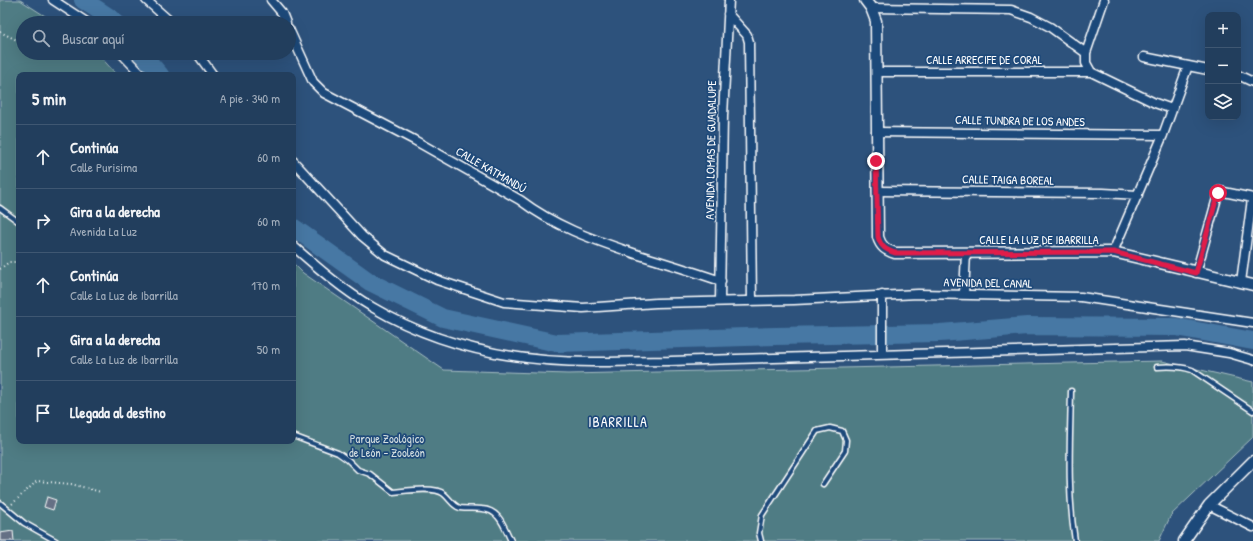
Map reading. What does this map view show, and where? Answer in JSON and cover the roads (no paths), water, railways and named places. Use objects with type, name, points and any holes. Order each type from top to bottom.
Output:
[{"type":"street","points":[[53,0],[77,16]]},
{"type":"street","points":[[146,0],[164,16]]},
{"type":"street","points":[[271,0],[283,16]]},
{"type":"street","name":"AVENIDA LOMAS DE GUADALUPE","points":[[720,301],[723,116],[729,0]]},
{"type":"street","points":[[1104,0],[1086,53],[1086,63],[1091,72],[1155,103],[1172,109]]},
{"type":"street","points":[[868,4],[1010,10],[1031,17],[1086,53]]},
{"type":"street","name":"CALLE LA LUZ DE IBARRILLA","points":[[868,4],[876,21],[878,237],[880,245],[886,250],[895,253],[1113,252],[1196,273],[1253,285]]},
{"type":"street","points":[[728,14],[747,35],[750,42],[752,301]]},
{"type":"street","name":"CALLE KATMANDÚ","points":[[296,44],[313,82],[324,94],[421,144],[520,200],[534,211],[569,230],[721,281]]},
{"type":"street","points":[[1144,56],[1205,69]]},
{"type":"street","points":[[128,60],[139,72]]},
{"type":"street","points":[[201,60],[211,72]]},
{"type":"street","points":[[1113,252],[1163,135],[1188,66]]},
{"type":"street","name":"CALLE ARRECIFE DE CORAL","points":[[877,72],[1091,72]]},
{"type":"street","points":[[1241,76],[1253,82]]},
{"type":"street","name":"CALLE TUNDRA DE LOS ANDES","points":[[876,132],[1163,135]]},
{"type":"street","name":"AVENIDA DEL CANAL","points":[[296,164],[362,236],[385,255],[437,280],[504,302],[583,308],[882,295],[964,294],[1081,297],[1253,323]]},
{"type":"street","name":"CALLE TAIGA BOREAL","points":[[877,191],[1103,193],[1138,195]]},
{"type":"street","points":[[1196,273],[1219,191],[1252,198],[1241,282]]},
{"type":"street","points":[[296,249],[328,278],[371,307],[403,324],[447,341],[488,352],[542,360],[591,362],[882,351],[1185,346],[1229,353],[1253,360]]},
{"type":"street","name":"CALLE LA LUZ DE IBARRILLA","points":[[964,294],[966,253]]},
{"type":"street","points":[[882,295],[882,351]]},
{"type":"street","points":[[1184,541],[1209,505],[1253,461]]},
{"type":"street","points":[[1209,505],[1253,527]]},
{"type":"lane","points":[[0,208],[16,220]]},
{"type":"lane","points":[[1157,367],[1181,367],[1192,370],[1253,411]]},
{"type":"lane","points":[[1071,391],[1069,482],[1071,514],[1075,541]]},
{"type":"lane","points":[[761,541],[759,533],[762,515],[772,498],[817,431],[830,428],[842,431],[846,440],[845,451],[824,484]]},
{"type":"lane","points":[[296,437],[338,453],[358,470],[370,474],[393,492],[434,490],[444,493],[453,504],[460,508],[485,509],[494,512],[501,519],[511,541]]},
{"type":"lane","points":[[0,503],[24,523],[56,541]]},
{"type":"waterway","points":[[83,0],[107,16]]},
{"type":"waterway","points":[[147,60],[157,72]]},
{"type":"waterway","points":[[296,229],[370,282],[443,318],[557,343],[776,336],[940,333],[1027,326],[1176,327],[1253,341]]},
{"type":"district","name":"IBARRILLA","points":[[618,422]]},
{"type":"park label","name":"Parque Zoológico de León - Zooleón","points":[[387,446]]}]
